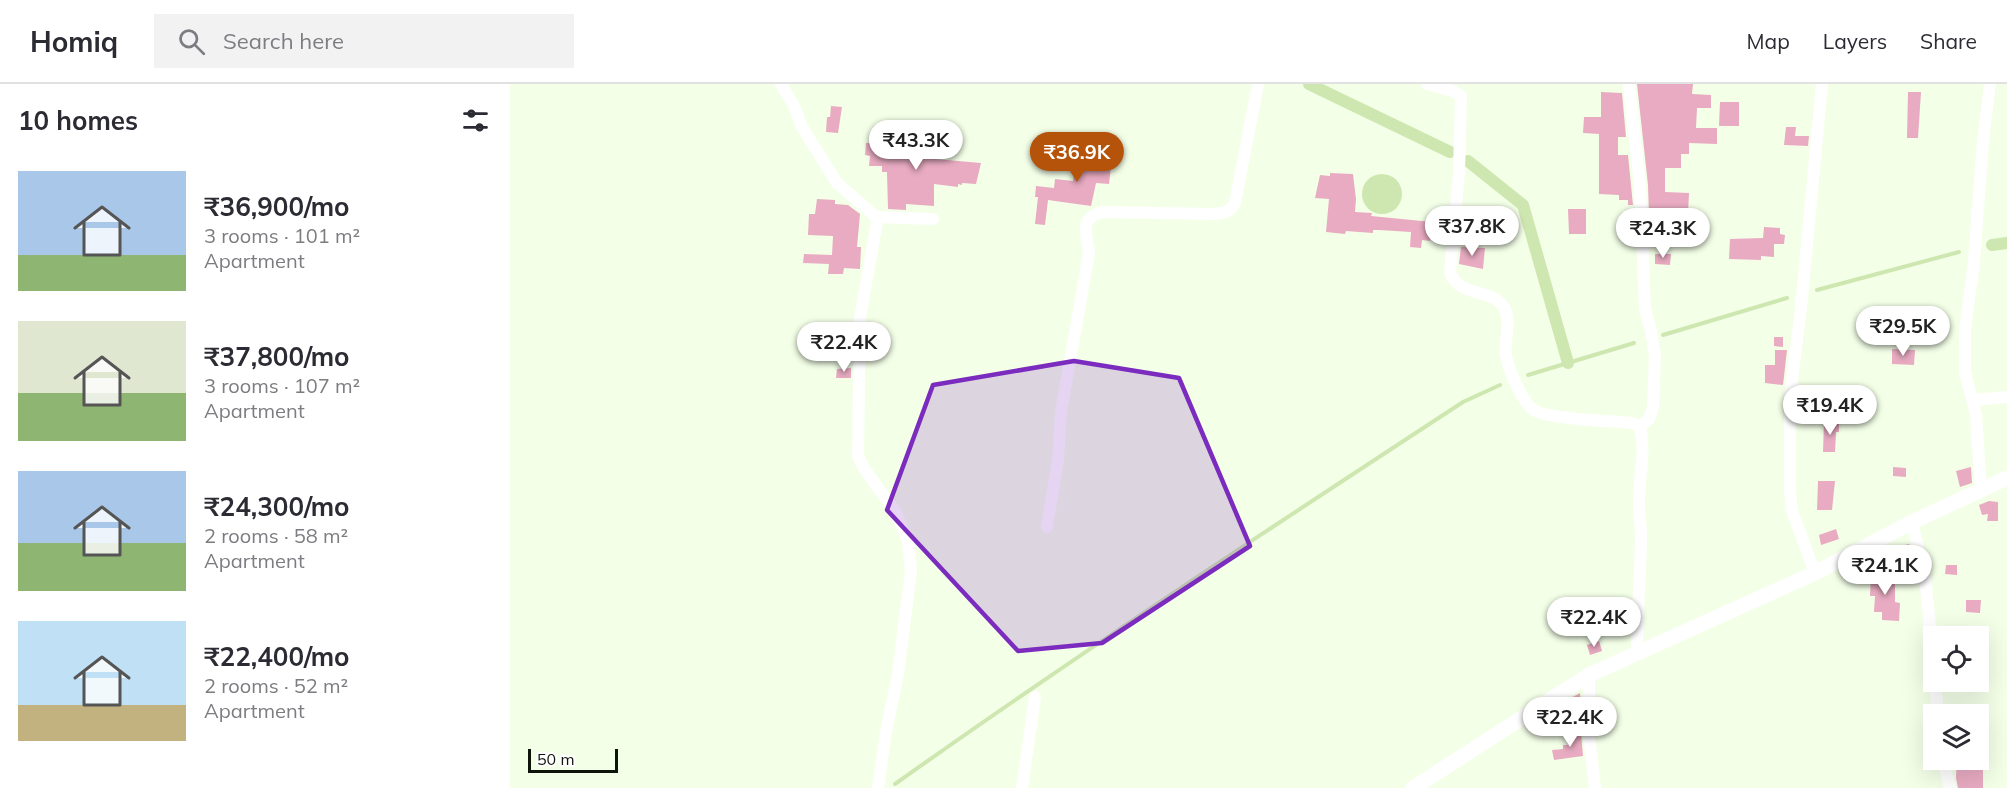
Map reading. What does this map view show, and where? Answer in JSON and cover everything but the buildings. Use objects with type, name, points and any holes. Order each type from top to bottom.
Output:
[{"type":"street","points":[[780,84],[794,106],[802,127],[837,183],[876,217],[933,219]]},
{"type":"street","points":[[1047,527],[1058,459],[1063,401],[1089,253],[1085,229],[1088,220],[1102,212],[1212,214],[1231,210],[1235,203],[1258,84]]},
{"type":"street","points":[[1427,84],[1454,91],[1462,90],[1459,173],[1450,272],[1453,281],[1461,287],[1499,301],[1505,309],[1508,322],[1506,352],[1508,363],[1526,404],[1536,411],[1549,415],[1631,423],[1640,426]]},
{"type":"street","points":[[1629,84],[1640,186],[1645,309],[1655,356],[1653,408],[1649,419],[1640,426]]},
{"type":"street","points":[[1815,573],[1792,511],[1790,397],[1801,308],[1822,84]]},
{"type":"street","points":[[1981,490],[1973,400],[1965,372],[1965,330],[1974,262],[1983,141],[1990,84]]},
{"type":"street","points":[[876,217],[860,318],[858,456],[865,470],[895,511],[908,541],[911,571],[898,674],[878,788]]},
{"type":"street","points":[[1973,400],[2007,397]]},
{"type":"street","points":[[1637,654],[1642,540],[1638,501],[1643,461],[1643,439],[1640,426]]},
{"type":"street","points":[[1413,788],[1589,675],[1815,573],[1912,522],[2007,478]]},
{"type":"street","points":[[1912,522],[1925,579],[1930,626]]},
{"type":"street","points":[[1589,675],[1589,735],[1595,788]]},
{"type":"street","points":[[1022,788],[1035,697]]},
{"type":"street","points":[[1946,770],[1950,788]]},
{"type":"highlighted area","points":[[1074,361],[1179,378],[1250,546],[1102,643],[1018,651],[887,510],[933,385]]},
{"type":"shaded area","points":[[1382,174],[1396,180],[1402,194],[1396,208],[1382,214],[1368,208],[1362,194],[1368,180]]},
{"type":"waterway","points":[[1309,84],[1450,152]]},
{"type":"waterway","points":[[1468,161],[1523,205],[1568,363]]},
{"type":"waterway","points":[[1992,245],[2007,243]]},
{"type":"waterway","points":[[1817,290],[1959,252]]},
{"type":"waterway","points":[[1663,335],[1787,298]]},
{"type":"waterway","points":[[1528,375],[1634,343]]},
{"type":"waterway","points":[[895,784],[1106,638],[1320,496],[1463,402],[1500,385]]}]
